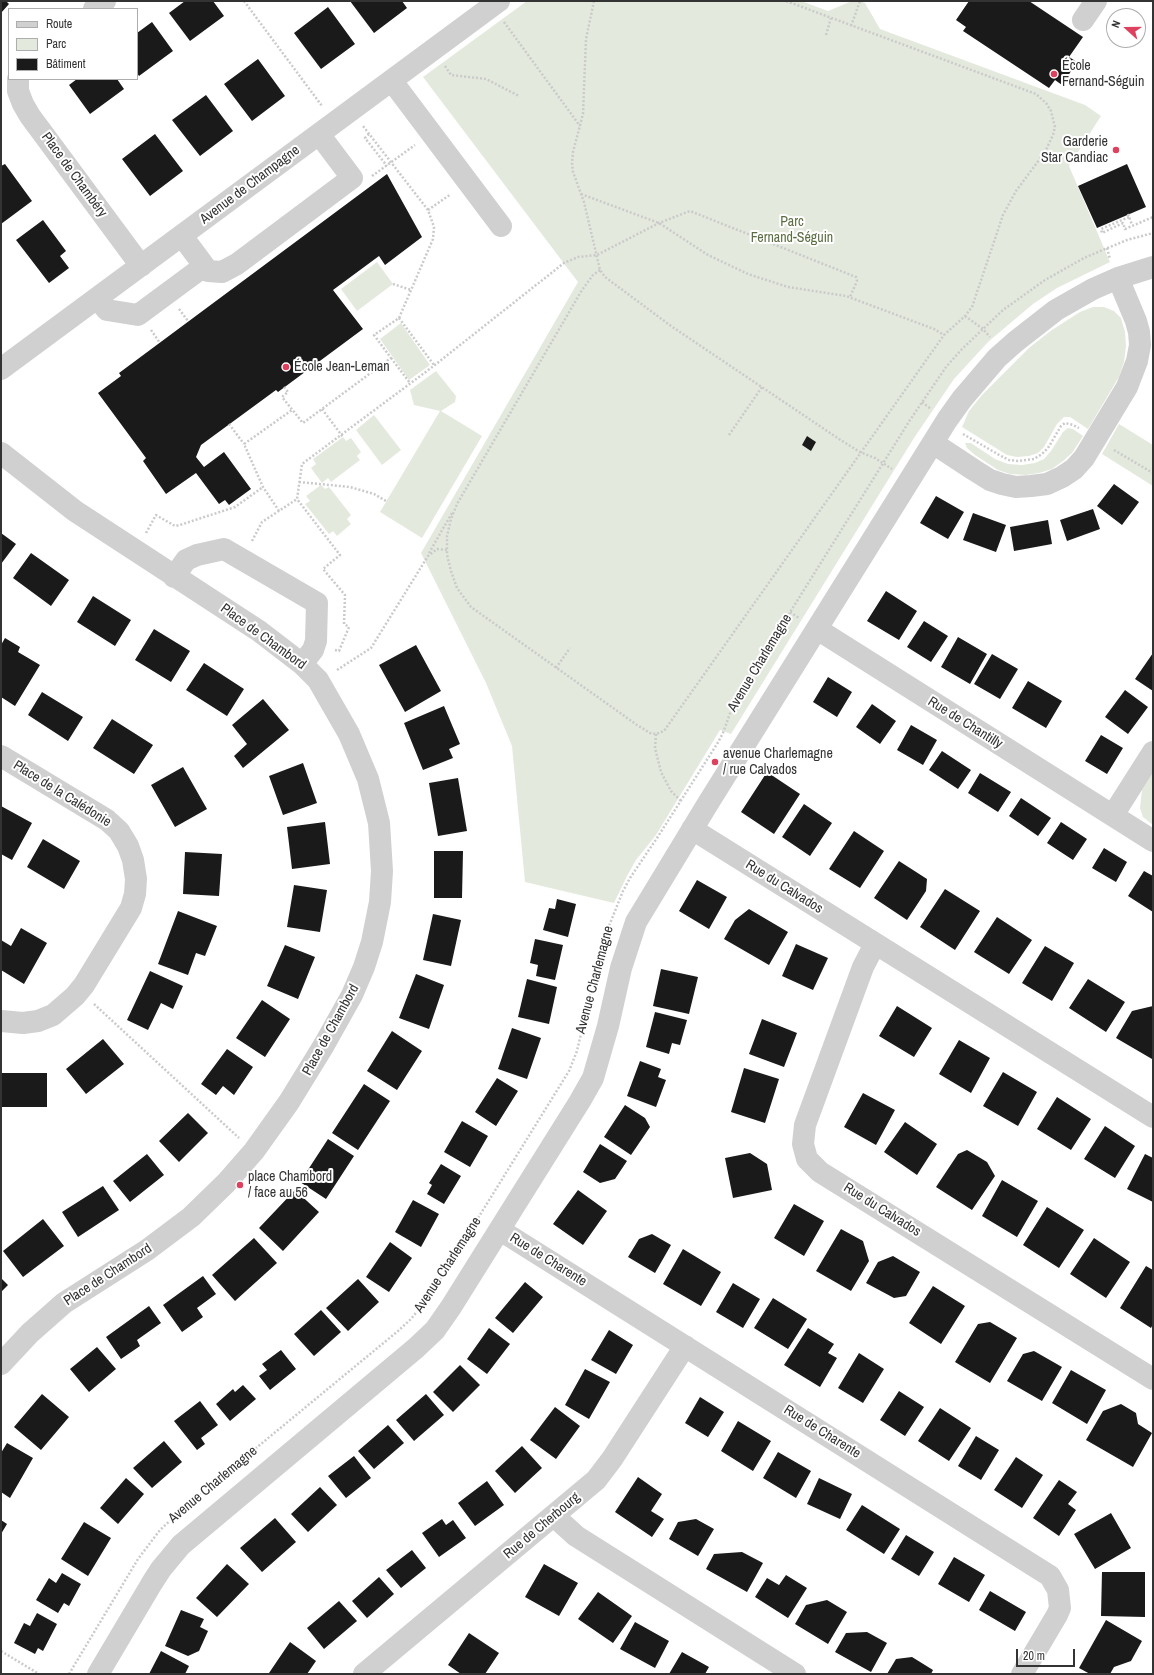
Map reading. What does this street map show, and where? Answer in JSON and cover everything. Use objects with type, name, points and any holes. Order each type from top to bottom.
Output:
[{"type":"street","points":[[95,8],[105,1]]},
{"type":"street","points":[[1083,20],[1096,1]]},
{"type":"street","name":"Avenue de Champagne","points":[[1,369],[392,81],[500,9]]},
{"type":"street","name":"Place de Chambéry","points":[[18,80],[18,91],[27,110],[141,266]]},
{"type":"street","points":[[392,81],[501,226]]},
{"type":"street","points":[[182,236],[208,271],[218,273],[237,264],[352,178],[319,134]]},
{"type":"street","points":[[98,299],[108,310],[138,315],[204,267]]},
{"type":"street","name":"Avenue Charlemagne","points":[[98,1674],[152,1583],[180,1545],[426,1339],[435,1330],[452,1307],[593,1078],[606,1033],[621,968],[631,933],[639,916],[692,829],[810,625],[947,420],[979,378],[1015,342],[1056,310],[1093,289],[1115,270],[1153,267]]},
{"type":"street","points":[[933,443],[990,480],[1016,487],[1047,484],[1074,469],[1084,458],[1127,387],[1137,361],[1140,345],[1139,332],[1115,270]]},
{"type":"street","name":"Place de Chambord","points":[[1,453],[75,511],[259,631],[302,664],[318,680],[349,734],[368,779],[378,823],[382,864],[380,902],[372,942],[359,980],[344,1011],[289,1102],[260,1144],[235,1174],[203,1206],[147,1250],[64,1303],[30,1333],[1,1364]]},
{"type":"street","points":[[174,576],[186,560],[197,555],[224,549],[317,603],[316,641],[313,650],[302,664]]},
{"type":"street","name":"Rue de Chantilly","points":[[810,625],[1153,841]]},
{"type":"street","points":[[1113,815],[1153,752]]},
{"type":"street","name":"Place de la Calédonie","points":[[1,756],[107,820],[119,831],[128,846],[133,860],[136,879],[135,894],[131,908],[84,985],[75,996],[53,1015],[38,1021],[23,1023],[1,1021]]},
{"type":"street","name":"Rue du Calvados","points":[[692,829],[1153,1117]]},
{"type":"street","name":"Rue du Calvados","points":[[875,944],[863,967],[805,1125],[802,1144],[807,1159],[820,1172],[1153,1379]]},
{"type":"street","name":"Rue de Charente","points":[[500,1230],[1050,1576],[1058,1590],[1060,1608],[1022,1674]]},
{"type":"street","name":"Rue de Cherbourg","points":[[373,1671],[590,1486],[604,1472],[685,1346]]},
{"type":"street","points":[[554,1516],[576,1536],[795,1674]]},
{"type":"path","points":[[244,1],[323,108]]},
{"type":"path","points":[[594,1],[586,39],[585,97],[583,114],[572,152],[572,163],[573,172],[581,194],[600,270],[608,281],[762,387],[860,452],[884,463],[896,471]]},
{"type":"path","points":[[457,504],[451,519],[447,536],[447,550],[451,571],[457,588],[471,607],[637,725],[650,733],[656,734],[664,731],[944,335],[965,316],[975,299],[1006,209],[1016,191],[1051,143],[1055,127],[1051,112],[1042,98],[1036,94],[786,1]]},
{"type":"path","points":[[851,26],[860,1]]},
{"type":"path","points":[[500,9],[580,126]]},
{"type":"path","points":[[826,35],[831,18]]},
{"type":"path","points":[[451,75],[486,79],[519,96]]},
{"type":"path","points":[[359,121],[432,216],[435,233],[398,318],[374,335],[410,383]]},
{"type":"path","points":[[369,134],[365,138],[386,166]]},
{"type":"path","points":[[581,194],[659,223],[708,255],[748,274],[788,287],[850,297],[934,329],[944,335]]},
{"type":"path","points":[[428,210],[447,197]]},
{"type":"path","points":[[249,546],[262,522],[297,499],[302,464],[342,436],[564,263],[578,257],[597,255],[659,223],[690,211],[768,240],[856,277],[857,280],[850,297]]},
{"type":"path","points":[[1132,226],[1129,216],[1101,229],[1102,233],[1123,223],[1125,229],[1132,226],[1153,217]]},
{"type":"path","name":"Avenue Charlemagne","points":[[69,1674],[138,1558],[160,1530],[187,1505],[412,1320],[431,1294],[569,1071],[577,1051],[606,931],[623,890],[720,738],[734,702],[922,402],[946,367],[983,328],[1004,310],[1045,280],[1084,258],[1106,248],[1127,240],[1153,233]]},
{"type":"path","points":[[1106,248],[1115,270]]},
{"type":"path","points":[[336,670],[371,648],[428,556],[582,290],[593,275],[600,270]]},
{"type":"path","points":[[393,284],[410,290]]},
{"type":"path","points":[[179,309],[188,321]]},
{"type":"path","points":[[965,316],[983,328],[993,341]]},
{"type":"path","points":[[398,318],[434,365]]},
{"type":"path","points":[[146,324],[160,342]]},
{"type":"path","points":[[284,387],[288,392],[282,397],[303,423],[390,358]]},
{"type":"path","points":[[421,375],[424,380]]},
{"type":"path","points":[[729,435],[762,387]]},
{"type":"path","points":[[922,402],[934,411]]},
{"type":"path","points":[[322,409],[342,436]]},
{"type":"path","points":[[244,444],[292,410]]},
{"type":"path","points":[[363,419],[366,422]]},
{"type":"path","points":[[962,434],[976,440],[1009,460],[1018,461],[1034,458],[1042,454],[1048,448],[1059,429],[1065,423],[1073,425],[1085,432]]},
{"type":"path","points":[[229,424],[244,444],[263,487],[279,511]]},
{"type":"path","points":[[1113,449],[1153,473]]},
{"type":"path","points":[[300,482],[350,486],[374,494],[386,501]]},
{"type":"path","points":[[145,535],[156,515],[175,526],[180,525],[235,507],[263,487]]},
{"type":"path","points":[[297,499],[340,555],[323,569],[344,595],[344,624],[349,628],[339,651],[333,650]]},
{"type":"path","points":[[428,556],[437,549],[447,550]]},
{"type":"path","points":[[790,612],[810,625]]},
{"type":"path","points":[[556,668],[570,648]]},
{"type":"path","points":[[656,734],[655,748],[661,772],[671,791],[685,803]]},
{"type":"path","points":[[94,1004],[244,1142]]},
{"type":"path","points":[[1,1651],[39,1674]]},
{"type":"green space","name":"Parc Fernand-Séguin","points":[[527,1],[801,1],[828,11],[852,1],[860,1],[865,3],[880,29],[1085,105],[1101,116],[1069,166],[1110,262],[1057,288],[1033,304],[988,342],[954,379],[914,438],[731,734],[720,730],[656,835],[636,860],[614,903],[525,882],[512,746],[486,683],[421,553],[578,282],[423,77]]},
{"type":"green space","points":[[377,262],[393,284],[357,311],[341,289]]},
{"type":"green space","points":[[1093,307],[1104,307],[1114,311],[1121,318],[1125,332],[1126,346],[1124,362],[1119,377],[1088,429],[1070,417],[1064,417],[1057,424],[1044,447],[1038,453],[1029,456],[1017,457],[1007,455],[962,427],[969,411],[982,395],[1030,347],[1052,330],[1080,312]]},
{"type":"green space","points":[[401,323],[430,365],[409,380],[380,339]]},
{"type":"green space","points":[[436,371],[456,396],[455,402],[441,411],[482,436],[422,538],[380,512],[440,411],[414,405],[410,390]]},
{"type":"green space","points":[[374,415],[401,450],[382,465],[356,430]]},
{"type":"green space","points":[[1119,424],[1153,445],[1153,486],[1102,454]]},
{"type":"green space","points":[[1068,428],[1073,429],[1083,436],[1072,453],[1052,469],[1026,475],[1010,474],[998,470],[975,455],[967,448],[965,443],[971,443],[995,459],[1008,464],[1022,465],[1035,463],[1044,459],[1063,432]]},
{"type":"green space","points":[[343,437],[346,441],[351,438],[361,452],[357,456],[360,460],[331,482],[328,478],[322,483],[311,468],[316,464],[313,459]]},
{"type":"green space","points":[[321,485],[325,489],[329,487],[351,515],[347,519],[351,524],[337,536],[333,531],[329,534],[305,504],[310,501],[306,496]]},
{"type":"green space","points":[[1153,772],[1153,825],[1143,817],[1140,808],[1142,790]]},
{"type":"building","points":[[1,1],[6,1],[9,4],[1,13]]},
{"type":"building","points":[[185,1],[213,1],[224,16],[190,41],[169,13]]},
{"type":"building","points":[[350,1],[402,1],[407,8],[374,33]]},
{"type":"building","points":[[969,1],[1029,1],[1083,37],[1069,57],[1077,62],[1062,85],[1055,80],[1049,88],[963,31],[966,27],[956,20]]},
{"type":"building","points":[[328,7],[355,44],[321,69],[294,33]]},
{"type":"building","points":[[152,22],[173,51],[139,76],[138,74],[138,32]]},
{"type":"building","points":[[258,59],[285,96],[252,121],[224,84]]},
{"type":"building","points":[[76,80],[118,80],[124,89],[90,114],[69,85]]},
{"type":"building","points":[[206,95],[233,131],[200,156],[172,120]]},
{"type":"building","points":[[155,134],[183,171],[150,196],[122,159]]},
{"type":"building","points":[[5,164],[32,201],[1,224],[1,166]]},
{"type":"building","points":[[1127,164],[1146,207],[1097,228],[1078,186]]},
{"type":"building","points":[[387,174],[422,237],[385,265],[379,256],[333,290],[363,329],[278,392],[276,390],[201,445],[196,457],[204,467],[224,452],[251,489],[229,505],[225,500],[219,504],[196,473],[166,494],[143,461],[146,458],[98,393],[121,376],[119,373]]},
{"type":"building","points":[[43,220],[66,251],[60,256],[69,268],[49,283],[16,240]]},
{"type":"building","points":[[807,436],[816,442],[811,451],[802,445]]},
{"type":"building","points":[[1114,484],[1139,502],[1122,525],[1097,506]]},
{"type":"building","points":[[936,496],[964,512],[948,539],[920,523]]},
{"type":"building","points":[[1093,509],[1100,529],[1067,541],[1060,520]]},
{"type":"building","points":[[973,513],[1006,525],[996,552],[963,540]]},
{"type":"building","points":[[1048,520],[1052,544],[1014,551],[1010,527]]},
{"type":"building","points":[[1,533],[16,544],[1,564]]},
{"type":"building","points":[[31,553],[69,580],[51,606],[13,578]]},
{"type":"building","points":[[886,591],[917,611],[899,640],[867,621]]},
{"type":"building","points":[[93,596],[131,620],[115,646],[77,622]]},
{"type":"building","points":[[924,621],[948,636],[931,662],[907,647]]},
{"type":"building","points":[[154,629],[190,651],[171,682],[135,660]]},
{"type":"building","points":[[958,637],[987,654],[970,684],[941,667]]},
{"type":"building","points":[[5,638],[20,647],[18,652],[40,665],[15,706],[1,697],[1,645]]},
{"type":"building","points":[[416,645],[441,691],[405,712],[379,665]]},
{"type":"building","points":[[1153,653],[1153,691],[1135,679]]},
{"type":"building","points":[[992,654],[1018,669],[1000,699],[974,684]]},
{"type":"building","points":[[204,663],[244,689],[227,716],[186,690]]},
{"type":"building","points":[[828,677],[852,692],[837,717],[813,702]]},
{"type":"building","points":[[1028,681],[1062,701],[1046,728],[1012,708]]},
{"type":"building","points":[[1125,690],[1148,707],[1128,734],[1105,717]]},
{"type":"building","points":[[42,692],[83,717],[68,741],[28,715]]},
{"type":"building","points":[[263,699],[289,730],[243,768],[234,756],[247,744],[232,725]]},
{"type":"building","points":[[872,704],[896,721],[880,744],[856,727]]},
{"type":"building","points":[[444,706],[460,744],[449,749],[453,758],[423,770],[404,723]]},
{"type":"building","points":[[112,719],[153,745],[134,774],[93,748]]},
{"type":"building","points":[[911,725],[937,740],[923,765],[897,750]]},
{"type":"building","points":[[1101,735],[1123,748],[1107,774],[1085,761]]},
{"type":"building","points":[[942,751],[971,770],[958,789],[929,770]]},
{"type":"building","points":[[303,763],[317,803],[283,815],[269,776]]},
{"type":"building","points":[[183,767],[207,809],[175,827],[151,785]]},
{"type":"building","points":[[767,772],[800,794],[774,834],[741,812]]},
{"type":"building","points":[[980,773],[1011,792],[998,812],[968,793]]},
{"type":"building","points":[[458,778],[467,831],[438,836],[429,783]]},
{"type":"building","points":[[1021,798],[1051,818],[1038,836],[1009,816]]},
{"type":"building","points":[[804,804],[832,823],[810,856],[782,837]]},
{"type":"building","points":[[1,806],[32,823],[12,860],[1,854]]},
{"type":"building","points":[[325,822],[330,864],[292,869],[287,827]]},
{"type":"building","points":[[1061,822],[1087,839],[1073,860],[1047,843]]},
{"type":"building","points":[[854,831],[884,851],[860,888],[829,869]]},
{"type":"building","points":[[43,839],[80,861],[64,889],[27,867]]},
{"type":"building","points":[[1104,848],[1127,862],[1116,882],[1092,868]]},
{"type":"building","points":[[434,851],[463,851],[462,898],[434,898]]},
{"type":"building","points":[[185,852],[222,854],[219,896],[183,894]]},
{"type":"building","points":[[899,861],[927,879],[926,891],[907,920],[874,898]]},
{"type":"building","points":[[1144,871],[1153,876],[1153,912],[1128,896]]},
{"type":"building","points":[[697,880],[727,897],[709,929],[679,911]]},
{"type":"building","points":[[294,885],[327,890],[320,932],[287,927]]},
{"type":"building","points":[[945,889],[980,911],[955,950],[920,927]]},
{"type":"building","points":[[557,899],[576,904],[568,937],[543,930],[549,908],[555,909]]},
{"type":"building","points":[[749,909],[788,932],[769,965],[724,939],[735,920]]},
{"type":"building","points":[[178,911],[217,926],[205,956],[196,953],[188,975],[158,964]]},
{"type":"building","points":[[433,914],[461,920],[451,966],[423,960]]},
{"type":"building","points":[[997,917],[1032,940],[1009,974],[974,952]]},
{"type":"building","points":[[21,928],[47,943],[24,984],[1,970],[1,940],[11,946]]},
{"type":"building","points":[[535,939],[563,945],[555,980],[536,976],[538,965],[530,963]]},
{"type":"building","points":[[796,944],[828,958],[813,990],[782,976]]},
{"type":"building","points":[[285,945],[315,957],[298,999],[267,986]]},
{"type":"building","points":[[1045,946],[1074,963],[1052,1001],[1022,983]]},
{"type":"building","points":[[661,969],[698,977],[689,1014],[653,1006]]},
{"type":"building","points":[[150,971],[183,986],[173,1009],[161,1003],[148,1030],[127,1020]]},
{"type":"building","points":[[416,974],[444,985],[429,1029],[399,1018]]},
{"type":"building","points":[[527,979],[557,987],[549,1024],[518,1017]]},
{"type":"building","points":[[1088,979],[1125,1002],[1106,1032],[1069,1008]]},
{"type":"building","points":[[262,1000],[290,1019],[265,1057],[236,1038]]},
{"type":"building","points":[[897,1006],[932,1028],[914,1057],[879,1036]]},
{"type":"building","points":[[1153,1006],[1152,1059],[1116,1038],[1132,1011]]},
{"type":"building","points":[[655,1012],[687,1020],[680,1045],[672,1043],[669,1054],[646,1047]]},
{"type":"building","points":[[762,1019],[797,1033],[784,1067],[749,1054]]},
{"type":"building","points":[[512,1028],[541,1038],[527,1079],[498,1069]]},
{"type":"building","points":[[392,1031],[422,1051],[397,1090],[367,1071]]},
{"type":"building","points":[[103,1039],[124,1064],[86,1094],[66,1069]]},
{"type":"building","points":[[959,1040],[990,1058],[971,1093],[939,1074]]},
{"type":"building","points":[[227,1049],[253,1067],[234,1095],[223,1086],[216,1095],[201,1084]]},
{"type":"building","points":[[640,1061],[661,1069],[658,1077],[666,1080],[656,1107],[627,1096]]},
{"type":"building","points":[[744,1068],[779,1079],[765,1123],[731,1112]]},
{"type":"building","points":[[1003,1072],[1037,1092],[1018,1126],[983,1106]]},
{"type":"building","points":[[1,1073],[47,1073],[47,1107],[1,1107]]},
{"type":"building","points":[[497,1078],[518,1091],[496,1126],[475,1112]]},
{"type":"building","points":[[364,1084],[390,1101],[358,1150],[332,1133]]},
{"type":"building","points":[[863,1093],[895,1110],[876,1145],[844,1127]]},
{"type":"building","points":[[1057,1097],[1091,1119],[1071,1150],[1037,1129]]},
{"type":"building","points":[[625,1105],[645,1118],[650,1127],[631,1155],[604,1137]]},
{"type":"building","points":[[188,1113],[208,1133],[179,1162],[159,1141]]},
{"type":"building","points":[[462,1121],[488,1136],[470,1167],[444,1152]]},
{"type":"building","points":[[905,1122],[937,1144],[917,1175],[884,1152]]},
{"type":"building","points":[[1105,1126],[1135,1146],[1115,1178],[1084,1159]]},
{"type":"building","points":[[328,1139],[354,1156],[326,1199],[300,1182]]},
{"type":"building","points":[[600,1144],[627,1161],[615,1179],[600,1183],[583,1172]]},
{"type":"building","points":[[967,1150],[987,1162],[995,1176],[972,1210],[936,1187],[958,1154]]},
{"type":"building","points":[[750,1153],[767,1164],[772,1190],[733,1198],[725,1158]]},
{"type":"building","points":[[147,1154],[164,1175],[130,1202],[113,1181]]},
{"type":"building","points":[[1145,1154],[1153,1158],[1153,1202],[1127,1189]]},
{"type":"building","points":[[441,1164],[461,1176],[444,1204],[427,1194],[432,1185],[429,1183]]},
{"type":"building","points":[[1002,1180],[1038,1201],[1017,1237],[982,1216]]},
{"type":"building","points":[[103,1186],[119,1210],[78,1237],[62,1212]]},
{"type":"building","points":[[295,1190],[319,1212],[283,1251],[259,1228]]},
{"type":"building","points":[[578,1190],[607,1211],[583,1245],[553,1224]]},
{"type":"building","points":[[413,1200],[439,1214],[421,1247],[395,1232]]},
{"type":"building","points":[[794,1204],[824,1221],[804,1256],[774,1238]]},
{"type":"building","points":[[1047,1207],[1084,1230],[1059,1268],[1023,1245]]},
{"type":"building","points":[[43,1219],[64,1246],[23,1277],[3,1251]]},
{"type":"building","points":[[841,1229],[863,1241],[869,1261],[851,1291],[816,1271]]},
{"type":"building","points":[[652,1234],[671,1245],[655,1273],[628,1257],[639,1239]]},
{"type":"building","points":[[254,1238],[277,1263],[235,1301],[212,1275]]},
{"type":"building","points":[[1094,1238],[1130,1262],[1106,1298],[1070,1274]]},
{"type":"building","points":[[390,1242],[412,1258],[389,1292],[366,1277]]},
{"type":"building","points":[[683,1249],[721,1272],[701,1306],[663,1284]]},
{"type":"building","points":[[893,1256],[920,1272],[906,1296],[894,1298],[866,1283],[878,1262]]},
{"type":"building","points":[[1146,1266],[1153,1270],[1153,1324],[1151,1328],[1120,1308]]},
{"type":"building","points":[[203,1276],[216,1294],[197,1308],[203,1317],[182,1332],[163,1305]]},
{"type":"building","points":[[1,1278],[8,1285],[1,1292]]},
{"type":"building","points":[[358,1279],[379,1302],[348,1331],[326,1308]]},
{"type":"building","points":[[525,1282],[543,1297],[513,1333],[495,1318]]},
{"type":"building","points":[[733,1283],[760,1299],[743,1328],[716,1312]]},
{"type":"building","points":[[933,1286],[965,1306],[941,1344],[909,1323]]},
{"type":"building","points":[[773,1298],[807,1319],[788,1349],[754,1328]]},
{"type":"building","points":[[149,1306],[161,1323],[137,1340],[140,1346],[121,1359],[106,1337]]},
{"type":"building","points":[[321,1310],[341,1332],[314,1356],[294,1334]]},
{"type":"building","points":[[990,1322],[1017,1338],[990,1383],[955,1362],[978,1324]]},
{"type":"building","points":[[489,1328],[510,1344],[487,1374],[467,1359]]},
{"type":"building","points":[[808,1328],[834,1344],[828,1353],[837,1358],[820,1387],[784,1365]]},
{"type":"building","points":[[609,1330],[633,1345],[616,1374],[591,1360]]},
{"type":"building","points":[[97,1347],[116,1369],[89,1392],[70,1369]]},
{"type":"building","points":[[281,1350],[296,1369],[270,1390],[259,1376],[267,1370],[262,1364]]},
{"type":"building","points":[[1034,1351],[1062,1367],[1042,1401],[1007,1381],[1023,1354]]},
{"type":"building","points":[[859,1353],[884,1369],[863,1403],[838,1388]]},
{"type":"building","points":[[460,1365],[480,1385],[453,1412],[433,1392]]},
{"type":"building","points":[[585,1369],[610,1382],[589,1419],[565,1405]]},
{"type":"building","points":[[1071,1370],[1106,1390],[1087,1424],[1052,1403]]},
{"type":"building","points":[[243,1385],[256,1399],[230,1421],[216,1404],[233,1389],[235,1392]]},
{"type":"building","points":[[899,1391],[924,1407],[905,1436],[880,1420]]},
{"type":"building","points":[[42,1394],[69,1417],[41,1450],[14,1427]]},
{"type":"building","points":[[426,1394],[444,1415],[414,1441],[396,1420]]},
{"type":"building","points":[[700,1397],[724,1412],[708,1437],[685,1423]]},
{"type":"building","points":[[200,1401],[218,1425],[201,1438],[205,1444],[197,1450],[174,1421]]},
{"type":"building","points":[[1121,1404],[1136,1413],[1138,1424],[1152,1433],[1133,1467],[1086,1440],[1103,1411]]},
{"type":"building","points":[[555,1407],[580,1426],[556,1459],[530,1440]]},
{"type":"building","points":[[940,1408],[971,1428],[949,1461],[918,1441]]},
{"type":"building","points":[[738,1421],[771,1441],[753,1471],[721,1451]]},
{"type":"building","points":[[388,1425],[404,1443],[374,1469],[358,1451]]},
{"type":"building","points":[[976,1436],[999,1450],[981,1480],[958,1466]]},
{"type":"building","points":[[164,1441],[182,1462],[152,1488],[133,1468]]},
{"type":"building","points":[[7,1443],[33,1458],[10,1498],[1,1492],[1,1453]]},
{"type":"building","points":[[522,1446],[542,1468],[515,1493],[495,1471]]},
{"type":"building","points":[[778,1452],[811,1471],[796,1498],[763,1478]]},
{"type":"building","points":[[354,1456],[371,1478],[346,1498],[328,1476]]},
{"type":"building","points":[[1016,1457],[1043,1475],[1022,1508],[994,1490]]},
{"type":"building","points":[[638,1477],[662,1494],[651,1511],[664,1519],[652,1537],[615,1512]]},
{"type":"building","points":[[126,1478],[144,1494],[118,1524],[100,1508]]},
{"type":"building","points":[[819,1478],[852,1494],[840,1519],[807,1504]]},
{"type":"building","points":[[1059,1480],[1077,1492],[1068,1504],[1076,1510],[1059,1536],[1033,1518]]},
{"type":"building","points":[[487,1481],[504,1505],[475,1526],[458,1503]]},
{"type":"building","points":[[320,1487],[337,1505],[308,1532],[291,1514]]},
{"type":"building","points":[[862,1505],[900,1529],[884,1554],[846,1530]]},
{"type":"building","points":[[1111,1513],[1131,1548],[1095,1569],[1074,1534]]},
{"type":"building","points":[[275,1518],[296,1542],[262,1572],[240,1548]]},
{"type":"building","points":[[442,1519],[446,1525],[453,1520],[466,1538],[439,1557],[422,1533]]},
{"type":"building","points":[[696,1519],[714,1529],[698,1556],[669,1539],[678,1522]]},
{"type":"building","points":[[1,1520],[7,1524],[1,1534]]},
{"type":"building","points":[[84,1522],[111,1538],[88,1576],[61,1559]]},
{"type":"building","points":[[906,1535],[934,1552],[919,1576],[891,1559]]},
{"type":"building","points":[[412,1550],[426,1568],[401,1588],[386,1570]]},
{"type":"building","points":[[742,1552],[763,1563],[747,1592],[706,1569],[714,1554]]},
{"type":"building","points":[[954,1557],[985,1575],[969,1602],[938,1584]]},
{"type":"building","points":[[227,1564],[249,1584],[217,1617],[196,1598]]},
{"type":"building","points":[[544,1564],[578,1583],[559,1616],[525,1597]]},
{"type":"building","points":[[1102,1572],[1145,1572],[1145,1617],[1101,1616]]},
{"type":"building","points":[[62,1573],[81,1584],[69,1606],[64,1603],[58,1613],[36,1600],[49,1578],[56,1583]]},
{"type":"building","points":[[786,1575],[807,1588],[788,1618],[755,1597],[767,1578],[779,1585]]},
{"type":"building","points":[[379,1577],[394,1594],[367,1618],[352,1601]]},
{"type":"building","points":[[990,1591],[1026,1612],[1015,1631],[979,1610]]},
{"type":"building","points":[[598,1592],[632,1616],[613,1643],[578,1619]]},
{"type":"building","points":[[827,1600],[847,1612],[828,1644],[795,1624],[806,1605]]},
{"type":"building","points":[[339,1601],[357,1621],[324,1649],[307,1628]]},
{"type":"building","points":[[181,1610],[204,1619],[200,1627],[208,1631],[199,1651],[188,1656],[165,1646]]},
{"type":"building","points":[[37,1613],[57,1624],[43,1651],[38,1648],[35,1654],[14,1643],[24,1623],[30,1626]]},
{"type":"building","points":[[1106,1620],[1142,1641],[1131,1661],[1114,1667],[1110,1674],[1090,1674],[1079,1668]]},
{"type":"building","points":[[635,1622],[669,1641],[655,1668],[620,1649]]},
{"type":"building","points":[[867,1632],[887,1643],[871,1672],[835,1652],[846,1633]]},
{"type":"building","points":[[469,1633],[499,1653],[485,1674],[461,1674],[448,1665]]},
{"type":"building","points":[[290,1642],[316,1661],[307,1674],[269,1673]]},
{"type":"building","points":[[161,1651],[189,1666],[185,1674],[149,1674]]},
{"type":"building","points":[[682,1652],[709,1667],[705,1674],[669,1674]]},
{"type":"building","points":[[912,1657],[933,1670],[931,1674],[887,1674],[896,1659]]},
{"type":"place","name":"École Fernand-Séguin","points":[[1054,74]]},
{"type":"place","name":"Garderie Star Candiac","points":[[1116,150]]},
{"type":"place","name":"École Jean-Leman","points":[[286,367]]},
{"type":"place","name":"avenue Charlemagne / rue Calvados","points":[[715,762]]},
{"type":"place","name":"place Chambord / face au 56","points":[[240,1185]]}]
